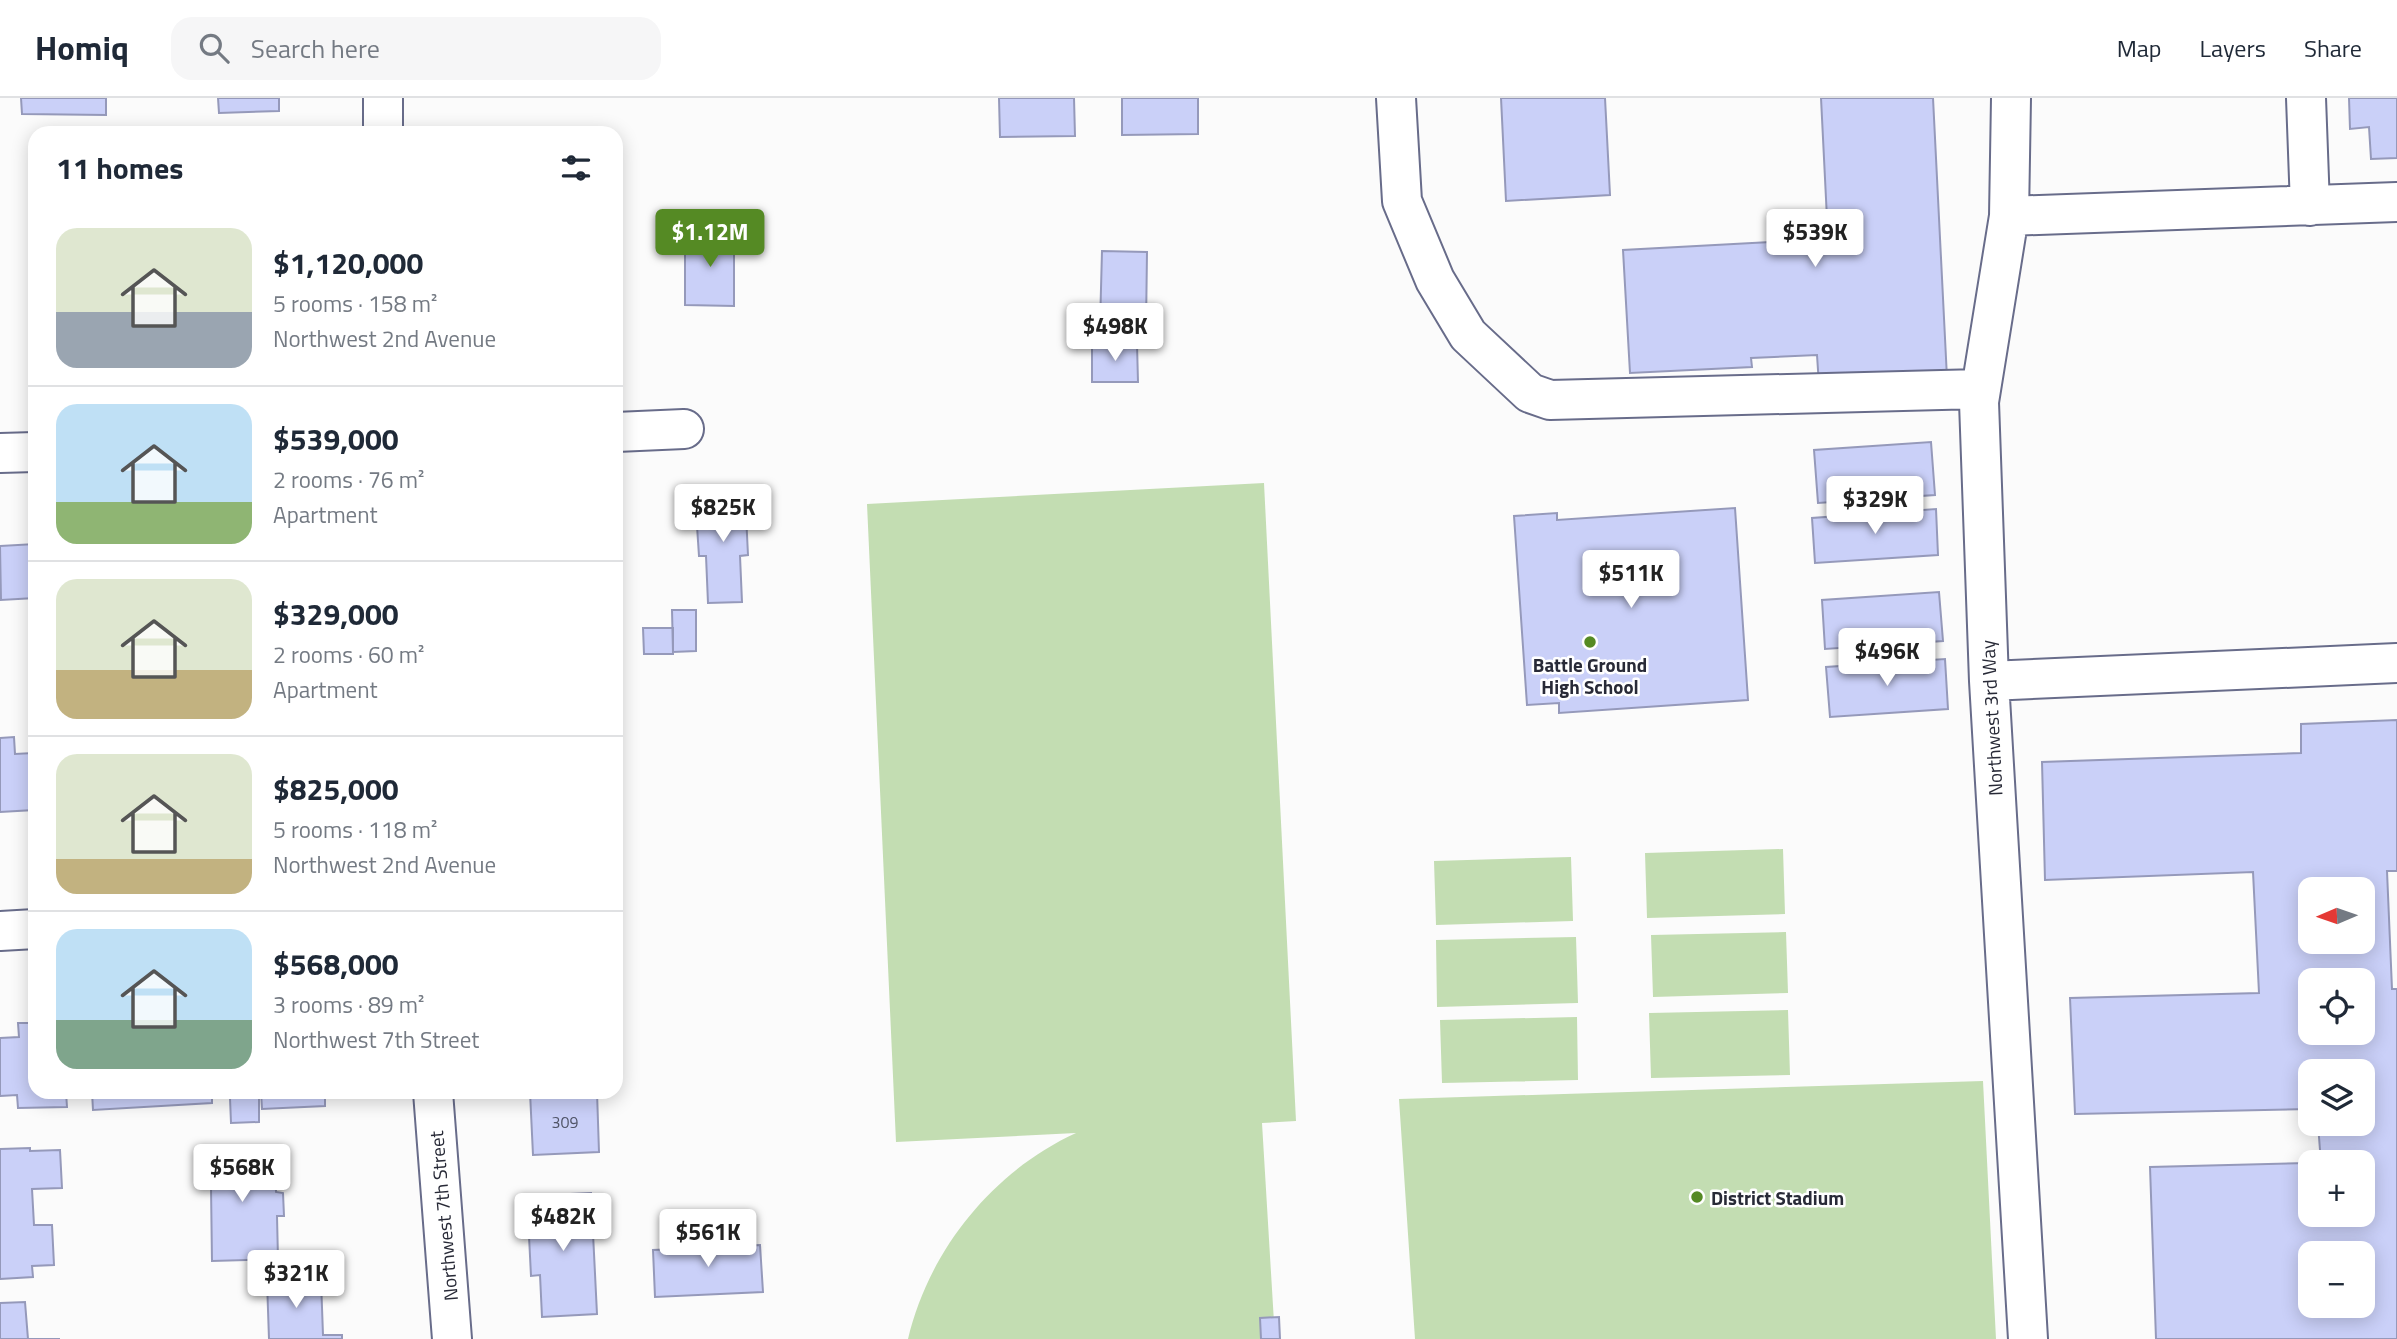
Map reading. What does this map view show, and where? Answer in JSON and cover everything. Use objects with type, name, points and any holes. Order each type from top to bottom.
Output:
[{"type":"street","points":[[383,98],[383,126]]},
{"type":"street","points":[[1396,98],[1402,201],[1435,280],[1468,335],[1531,393],[1550,400],[1980,389]]},
{"type":"street","name":"Northwest 3rd Way","points":[[2011,98],[2009,216],[1980,389],[1989,681],[2028,1339]]},
{"type":"street","points":[[2306,98],[2310,205]]},
{"type":"street","points":[[2009,216],[2397,202]]},
{"type":"street","points":[[623,432],[684,429]]},
{"type":"street","points":[[0,453],[28,452]]},
{"type":"street","points":[[1989,681],[2397,663]]},
{"type":"street","points":[[0,931],[28,929]]},
{"type":"street","name":"Northwest 7th Street","points":[[434,1099],[453,1339]]},
{"type":"green space","points":[[1264,483],[1296,1121],[1262,1123],[1275,1339],[908,1339],[931,1275],[948,1245],[969,1217],[992,1191],[1018,1169],[1046,1149],[1076,1133],[896,1142],[867,504]]},
{"type":"green space","points":[[1783,849],[1785,914],[1647,918],[1645,853]]},
{"type":"green space","points":[[1571,857],[1573,921],[1436,925],[1434,861]]},
{"type":"green space","points":[[1786,932],[1788,993],[1653,997],[1651,935]]},
{"type":"green space","points":[[1576,937],[1578,1003],[1437,1007],[1436,940]]},
{"type":"green space","points":[[1788,1010],[1790,1075],[1651,1078],[1649,1013]]},
{"type":"green space","points":[[1577,1017],[1578,1080],[1442,1083],[1440,1020]]},
{"type":"green space","name":"District Stadium","points":[[1983,1081],[1996,1339],[1415,1339],[1399,1099]]},
{"type":"building","points":[[21,98],[106,98],[106,115],[22,114]]},
{"type":"building","points":[[218,98],[279,98],[279,111],[219,113]]},
{"type":"building","points":[[999,98],[1074,98],[1075,136],[1000,137]]},
{"type":"building","points":[[1122,98],[1198,98],[1198,134],[1122,135]]},
{"type":"building","points":[[1501,98],[1605,98],[1610,195],[1506,201]]},
{"type":"building","points":[[1821,98],[1933,98],[1947,378],[1819,385],[1817,355],[1751,358],[1752,367],[1630,373],[1623,250],[1828,239]]},
{"type":"building","points":[[2349,98],[2397,98],[2397,158],[2371,159],[2369,127],[2350,129]]},
{"type":"building","points":[[685,232],[734,232],[734,306],[685,305]]},
{"type":"building","points":[[1102,251],[1147,252],[1146,327],[1100,326]]},
{"type":"building","points":[[1092,344],[1137,344],[1138,382],[1092,382]]},
{"type":"building","points":[[1931,442],[1935,495],[1818,503],[1814,450]]},
{"type":"building","points":[[745,494],[748,555],[740,556],[742,602],[708,603],[706,556],[699,556],[695,496]]},
{"type":"building","points":[[1735,508],[1748,700],[1559,713],[1559,703],[1527,705],[1514,516],[1557,513],[1557,520]]},
{"type":"building","points":[[1936,509],[1938,555],[1815,563],[1812,518]]},
{"type":"building","points":[[28,544],[28,598],[1,600],[0,546]]},
{"type":"building","points":[[1939,592],[1943,641],[1825,649],[1822,600]]},
{"type":"building","points":[[672,610],[696,610],[696,651],[673,652]]},
{"type":"building","points":[[643,628],[673,628],[673,654],[644,654]]},
{"type":"building","points":[[1945,659],[1948,709],[1830,717],[1826,667]]},
{"type":"building","points":[[2397,720],[2397,871],[2387,871],[2392,989],[2397,989],[2397,1339],[2156,1339],[2150,1167],[2298,1163],[2298,1227],[2375,1227],[2375,1150],[2320,1150],[2319,1136],[2375,1136],[2375,1059],[2298,1059],[2298,1109],[2075,1114],[2070,998],[2259,993],[2253,872],[2045,880],[2042,762],[2301,753],[2301,724]]},
{"type":"building","points":[[14,737],[15,754],[28,753],[28,810],[0,812],[0,738]]},
{"type":"building","points":[[18,1023],[28,1023],[28,1099],[66,1099],[67,1107],[18,1108],[17,1095],[0,1096],[0,1038],[19,1037]]},
{"type":"building","points":[[92,1099],[212,1099],[212,1103],[93,1110]]},
{"type":"building","points":[[230,1099],[259,1099],[259,1122],[231,1123]]},
{"type":"building","points":[[261,1099],[325,1099],[325,1106],[262,1109]]},
{"type":"building","points":[[530,1099],[597,1099],[599,1152],[533,1155]]},
{"type":"building","points":[[30,1148],[30,1151],[60,1150],[62,1188],[32,1189],[34,1225],[52,1225],[54,1265],[32,1266],[33,1277],[0,1279],[0,1149]]},
{"type":"building","points":[[275,1149],[276,1192],[283,1193],[284,1216],[277,1216],[278,1259],[212,1261],[211,1187],[198,1187],[198,1153]]},
{"type":"building","points":[[591,1193],[597,1314],[542,1317],[540,1275],[531,1276],[527,1196]]},
{"type":"building","points":[[734,1235],[734,1246],[760,1245],[763,1292],[655,1297],[653,1250],[700,1248],[699,1236]]},
{"type":"building","points":[[321,1280],[323,1335],[342,1335],[342,1339],[269,1339],[267,1281]]},
{"type":"building","points":[[25,1302],[28,1339],[0,1339],[0,1303]]},
{"type":"building","points":[[1279,1317],[1280,1339],[1261,1339],[1260,1318]]},
{"type":"place","name":"Battle Ground High School","points":[[1590,642]]},
{"type":"place","name":"District Stadium","points":[[1697,1197]]}]
